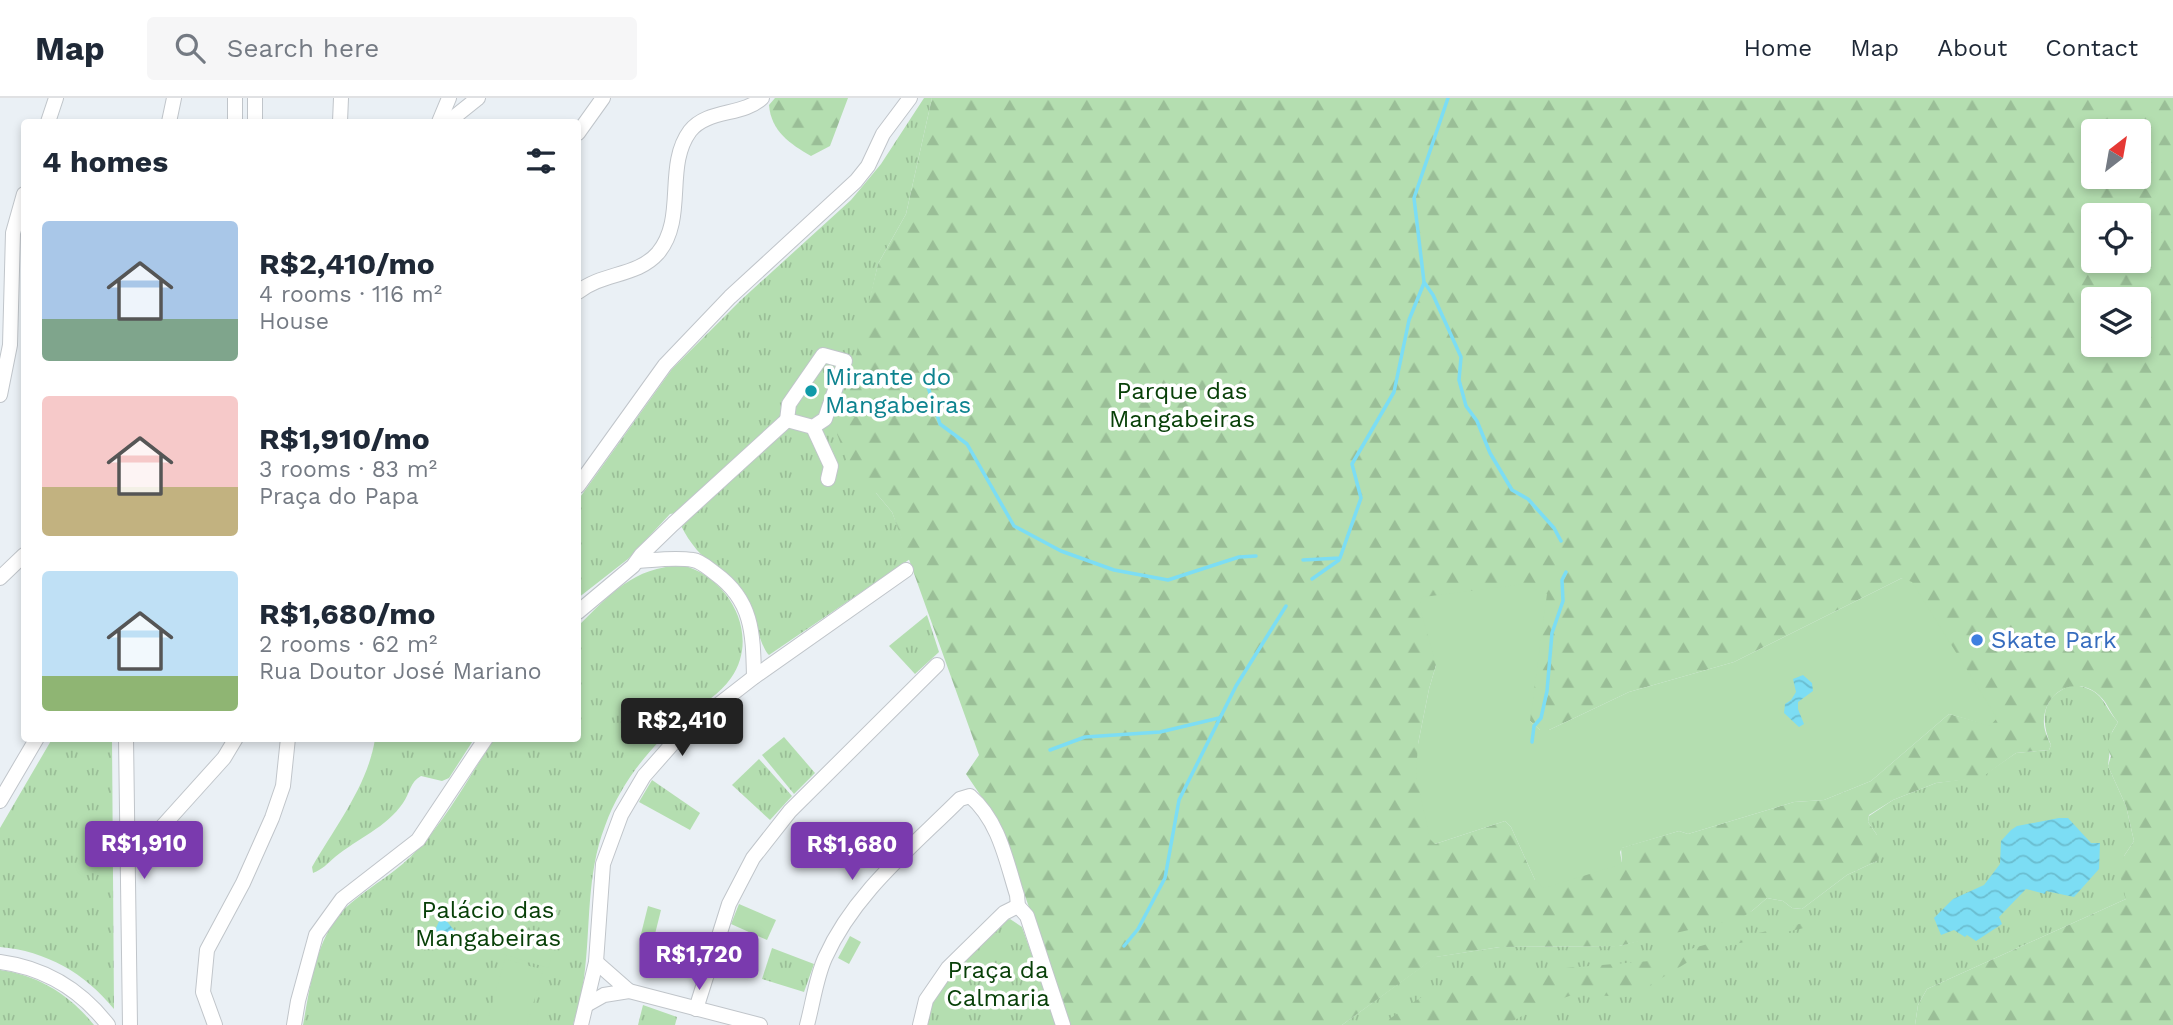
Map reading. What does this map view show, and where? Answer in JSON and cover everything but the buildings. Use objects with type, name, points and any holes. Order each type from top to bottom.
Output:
[{"type":"street","points":[[49,119],[56,98]]},
{"type":"street","points":[[170,119],[174,98]]},
{"type":"street","points":[[235,98],[235,119]]},
{"type":"street","points":[[255,98],[255,119]]},
{"type":"street","points":[[340,119],[341,98]]},
{"type":"street","points":[[440,119],[449,98]]},
{"type":"street","points":[[452,119],[478,98]]},
{"type":"street","points":[[581,130],[603,98]]},
{"type":"street","points":[[581,290],[602,278],[642,267],[658,252],[669,236],[674,218],[680,148],[692,129],[705,119],[755,104],[762,98]]},
{"type":"street","points":[[581,482],[665,365],[730,297],[856,181],[868,166],[883,134],[910,98]]},
{"type":"street","points":[[0,394],[10,345],[13,233],[21,205]]},
{"type":"street","points":[[581,609],[638,561],[673,524],[787,420],[789,404],[823,355],[845,361],[825,419],[813,427],[787,420]]},
{"type":"street","points":[[813,427],[831,466],[828,479]]},
{"type":"street","points":[[0,578],[21,558]]},
{"type":"street","points":[[638,561],[669,558],[696,560],[728,583],[740,597],[751,622],[754,677]]},
{"type":"street","points":[[581,1025],[596,962],[603,864],[621,815],[644,776],[682,733],[754,677],[906,570]]},
{"type":"street","points":[[696,1009],[729,904],[754,858],[790,811],[937,666]]},
{"type":"street","points":[[0,801],[35,742]]},
{"type":"street","points":[[126,742],[130,1025]]},
{"type":"street","points":[[160,829],[224,758],[234,742]]},
{"type":"street","points":[[215,1025],[203,992],[206,950],[243,883],[272,818],[283,786],[288,742]]},
{"type":"street","points":[[294,1025],[316,935],[342,899],[418,841],[483,742]]},
{"type":"street","points":[[0,776],[16,774]]},
{"type":"street","points":[[807,1025],[824,961],[861,898],[960,799],[970,796],[982,806],[993,822],[1017,895],[1018,906],[1027,916],[1063,1025]]},
{"type":"street","points":[[920,1025],[926,1000],[948,968],[1003,912],[1018,906]]},
{"type":"street","points":[[0,962],[21,965],[60,980],[108,1025]]},
{"type":"street","points":[[596,962],[629,991]]},
{"type":"street","points":[[588,1004],[604,995],[629,991],[760,1025]]},
{"type":"green space","points":[[775,98],[848,98],[830,146],[811,156],[783,136],[773,122],[769,105]]},
{"type":"green space","points":[[924,98],[932,98],[906,214],[878,264],[859,349],[876,493],[892,512],[910,559],[769,655],[745,595],[732,579],[697,549],[684,532],[676,513],[670,514],[628,559],[581,596],[581,496],[672,369],[741,300],[851,200],[881,164]]},
{"type":"green space","name":"Parque das Mangabeiras","points":[[932,98],[2173,98],[2173,1025],[1915,1025],[1918,1005],[1927,989],[2126,899],[2120,875],[2124,856],[2134,841],[2126,806],[2108,766],[2111,756],[2108,743],[2118,722],[2099,695],[2078,686],[2062,690],[2055,695],[2046,709],[2044,726],[2051,745],[2049,750],[2016,753],[1981,778],[1936,783],[1893,800],[1869,815],[1868,822],[1877,835],[1880,855],[1877,861],[1847,875],[1802,909],[1767,898],[1741,918],[1619,946],[1500,947],[1436,957],[1342,1025],[1070,1025],[1000,824],[966,774],[979,755],[892,512],[876,493],[856,484],[837,434],[878,264],[906,214]],"holes":[[[1902,578],[1990,725],[1949,714],[1871,781],[1824,800],[1794,802],[1688,834],[1679,831],[1621,848],[1622,862],[1535,880],[1511,827],[1505,821],[1435,844],[1418,744],[1436,665],[1530,721],[1540,730],[1549,730],[1629,692],[1734,662]]]},
{"type":"green space","name":"Palácio das Mangabeiras","points":[[682,565],[714,582],[735,610],[743,644],[731,678],[722,689],[674,727],[649,752],[628,780],[612,810],[595,863],[584,978],[573,1025],[303,1025],[317,959],[330,928],[351,903],[403,864],[429,837],[492,742],[581,742],[581,623],[624,584],[649,571]]},
{"type":"green space","points":[[1902,578],[1912,582],[1997,718],[1990,726],[1949,714],[1871,781],[1824,800],[1794,802],[1688,834],[1679,831],[1622,848],[1622,863],[1619,865],[1544,888],[1535,880],[1511,827],[1505,821],[1435,844],[1430,839],[1416,775],[1418,744],[1436,665],[1419,604],[1423,597],[1524,584],[1547,594],[1530,721],[1540,730],[1549,730],[1629,692],[1734,662]]},
{"type":"green space","points":[[927,615],[939,652],[915,674],[889,646]]},
{"type":"green space","points":[[2074,685],[2097,694],[2118,722],[2112,732],[2108,766],[2126,806],[2134,841],[2124,856],[2126,899],[1927,989],[1918,1005],[1915,1025],[1342,1025],[1435,957],[1500,947],[1619,946],[1752,911],[1767,898],[1802,909],[1847,875],[1877,861],[1877,835],[1868,822],[1869,816],[1893,800],[1936,783],[1981,777],[2016,753],[2049,750],[2051,745],[2045,726],[2046,708],[2056,694]]},
{"type":"green space","points":[[784,737],[815,773],[794,794],[762,755]]},
{"type":"green space","points":[[50,742],[112,742],[114,1009],[90,985],[63,966],[33,953],[0,947],[0,828]]},
{"type":"green space","points":[[374,742],[472,742],[449,778],[442,781],[421,776],[417,778],[403,803],[389,819],[313,873],[312,867],[358,789]]},
{"type":"green space","points":[[759,759],[792,796],[770,820],[732,785]]},
{"type":"green space","points":[[652,780],[700,813],[690,830],[639,802]]},
{"type":"green space","points":[[739,904],[776,920],[767,940],[731,924]]},
{"type":"green space","points":[[648,906],[661,910],[654,938],[641,934]]},
{"type":"green space","name":"Praça da Calmaria","points":[[1010,919],[1022,927],[1057,1025],[924,1025],[940,984],[1003,922]]},
{"type":"green space","points":[[1808,922],[1808,927],[1706,951],[1626,997],[1575,994],[1543,1005],[1505,1025],[1382,1025],[1423,996],[1469,976],[1650,961],[1704,945]]},
{"type":"green space","points":[[507,931],[555,946],[548,968],[500,953]]},
{"type":"green space","points":[[850,936],[861,942],[849,964],[838,958]]},
{"type":"green space","points":[[772,948],[814,964],[804,992],[762,979]]},
{"type":"green space","points":[[505,959],[543,970],[527,1025],[509,1025],[488,1019]]},
{"type":"green space","points":[[0,970],[27,976],[52,988],[75,1004],[94,1025],[0,1025]]},
{"type":"green space","points":[[643,1005],[677,1017],[675,1025],[638,1025]]},
{"type":"water","points":[[1803,675],[1812,683],[1813,691],[1798,702],[1804,724],[1799,727],[1784,713],[1785,704],[1796,692],[1793,679]]},
{"type":"water","points":[[2068,818],[2091,843],[2100,843],[2099,869],[2074,897],[2026,889],[1999,917],[2002,924],[1976,941],[1954,930],[1941,935],[1934,918],[1953,899],[1984,885],[2000,864],[2001,841],[2011,830],[2017,826]]},
{"type":"water","points":[[444,918],[454,930],[467,935],[469,940],[466,944],[461,945],[448,936],[433,939],[429,937],[429,930],[436,928],[440,919]]},
{"type":"waterway","points":[[1448,98],[1414,198],[1424,282],[1433,295],[1461,357],[1459,380],[1466,406],[1477,421],[1490,453],[1512,490],[1528,499],[1554,528],[1561,541]]},
{"type":"waterway","points":[[1303,560],[1340,558],[1361,498],[1352,464],[1394,392],[1409,320],[1424,283]]},
{"type":"waterway","points":[[927,384],[940,424],[967,444],[1014,526],[1061,551],[1114,570],[1168,580],[1239,557],[1256,556]]},
{"type":"waterway","points":[[1312,579],[1339,560]]},
{"type":"waterway","points":[[1532,742],[1534,726],[1541,718],[1547,691],[1552,633],[1563,601],[1562,580],[1566,572]]},
{"type":"waterway","points":[[1124,946],[1138,929],[1165,878],[1179,800],[1236,686],[1286,606]]},
{"type":"waterway","points":[[1050,750],[1085,737],[1160,732],[1219,718]]},
{"type":"place","name":"Mirante do Mangabeiras","points":[[811,391]]},
{"type":"place","name":"Skate Park","points":[[1977,640]]}]
